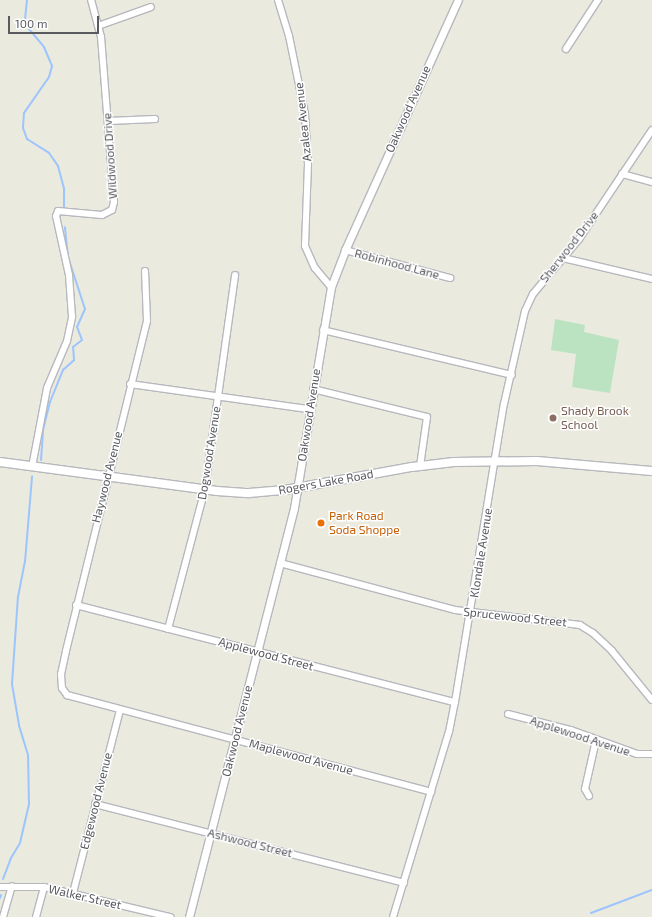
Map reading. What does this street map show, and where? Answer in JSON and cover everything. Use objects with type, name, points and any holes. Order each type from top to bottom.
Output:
[{"type":"main road","name":"Rogers Lake Road","points":[[0,462],[107,477],[249,493],[297,488],[420,466],[496,461],[544,462],[652,470]]},
{"type":"street","name":"Wildwood Drive","points":[[32,467],[47,388],[67,341],[72,317],[69,275],[56,216],[58,211],[102,215],[112,210],[114,192],[108,121],[98,26],[91,0]]},
{"type":"street","name":"Azalea Avenue","points":[[278,0],[289,36],[305,114],[308,164],[305,246],[315,268],[331,287]]},
{"type":"street","name":"Oakwood Avenue","points":[[189,917],[258,652],[297,488],[322,330],[331,287],[345,250],[458,0]]},
{"type":"street","points":[[566,49],[598,0]]},
{"type":"street","points":[[98,26],[151,7]]},
{"type":"street","points":[[108,121],[155,119]]},
{"type":"street","name":"Sherwood Drive","points":[[512,375],[525,311],[533,294],[563,258],[652,130]]},
{"type":"street","points":[[622,174],[652,182]]},
{"type":"street","name":"Robinhood Lane","points":[[345,250],[450,278]]},
{"type":"street","points":[[563,258],[652,279]]},
{"type":"street","name":"Haywood Avenue","points":[[61,684],[76,605],[130,384],[147,321],[145,271]]},
{"type":"street","name":"Dogwood Avenue","points":[[168,629],[205,489],[235,275]]},
{"type":"street","points":[[322,330],[512,375]]},
{"type":"street","name":"Klondale Avenue","points":[[393,917],[432,792],[455,702],[472,613],[504,404],[512,375]]},
{"type":"street","points":[[130,384],[309,409]]},
{"type":"street","points":[[313,389],[427,417],[420,466]]},
{"type":"street","name":"Sprucewood Street","points":[[280,563],[472,613],[568,622],[586,629],[616,656],[652,700]]},
{"type":"street","name":"Applewood Street","points":[[76,605],[455,702]]},
{"type":"street","name":"Maplewood Avenue","points":[[61,684],[67,695],[432,792]]},
{"type":"street","name":"Edgewood Avenue","points":[[73,893],[120,710]]},
{"type":"street","name":"Applewood Avenue","points":[[508,714],[558,726],[637,754],[652,754]]},
{"type":"street","points":[[589,796],[585,789],[596,740]]},
{"type":"street","name":"Ashwood Street","points":[[95,804],[404,883]]},
{"type":"street","points":[[3,917],[12,886]]},
{"type":"street","name":"Walker Street","points":[[0,887],[44,887],[170,917]]},
{"type":"street","points":[[36,917],[44,887]]},
{"type":"green space","points":[[555,319],[585,325],[584,332],[619,340],[610,393],[572,387],[576,354],[551,350]]},
{"type":"waterway","points":[[27,0],[25,20],[29,29],[44,47],[52,66],[49,77],[24,113],[23,128],[27,139],[49,153],[58,166],[64,189],[64,207]]},
{"type":"waterway","points":[[41,460],[43,430],[50,402],[63,370],[74,360],[73,347],[82,340],[77,327],[85,309],[68,257],[65,227]]},
{"type":"waterway","points":[[3,879],[11,858],[20,843],[29,805],[28,755],[19,725],[12,684],[18,597],[25,562],[32,476]]},
{"type":"waterway","points":[[591,913],[652,890]]},
{"type":"place","name":"Shady Brook School","points":[[553,418]]},
{"type":"place","name":"Park Road Soda Shoppe","points":[[321,523]]}]
